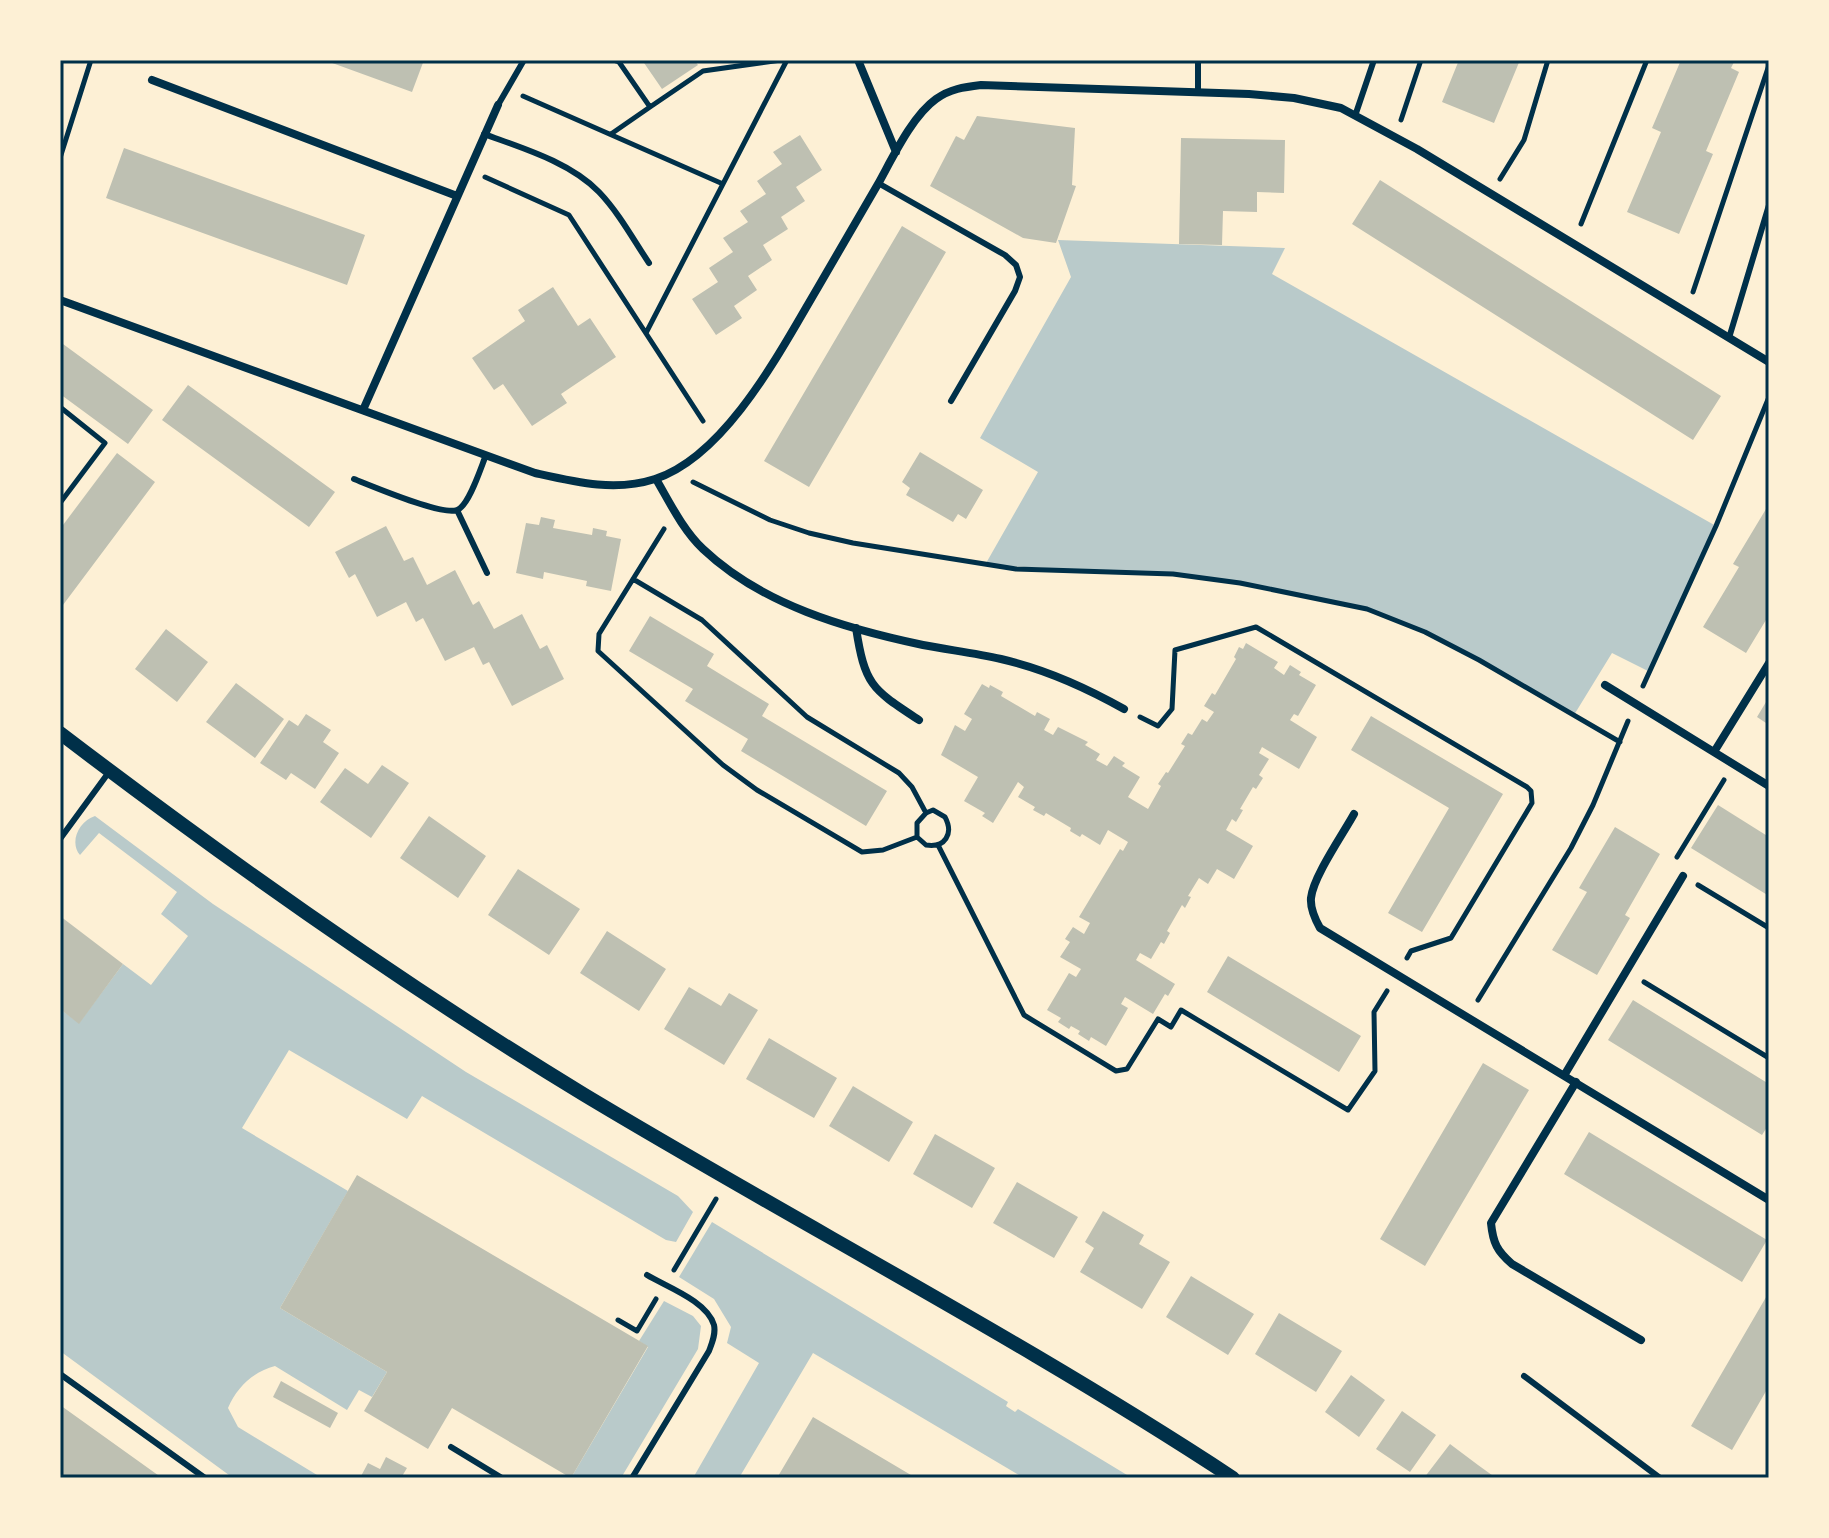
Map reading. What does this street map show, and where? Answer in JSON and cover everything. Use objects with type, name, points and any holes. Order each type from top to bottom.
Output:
[{"type":"street","points":[[858,60],[896,152]]},
{"type":"street","points":[[152,80],[457,196]]},
{"type":"street","points":[[60,300],[535,473],[583,484],[620,486],[656,479],[686,462],[714,439],[746,404],[896,152],[933,101],[956,88],[981,85],[1294,98],[1341,108],[1395,137],[1769,362]]},
{"type":"street","points":[[363,410],[498,105]]},
{"type":"street","points":[[656,479],[702,548],[726,568],[773,597],[856,628],[1042,670],[1085,687],[1124,709]]},
{"type":"street","points":[[856,628],[861,661],[872,685],[919,720]]},
{"type":"street","points":[[1714,752],[1769,663]]},
{"type":"street","points":[[1605,685],[1769,786]]},
{"type":"street","points":[[60,733],[247,873],[582,1093],[1005,1339],[1177,1441],[1233,1478]]},
{"type":"street","points":[[1354,814],[1317,880],[1311,897],[1313,914],[1320,928],[1769,1200]]},
{"type":"street","points":[[1565,1074],[1683,876]]},
{"type":"street","points":[[1576,1082],[1491,1223],[1493,1239],[1497,1251],[1512,1264],[1641,1340]]},
{"type":"lane","points":[[498,105],[524,60]]},
{"type":"lane","points":[[1198,60],[1198,93]]},
{"type":"lane","points":[[1355,116],[1374,60]]},
{"type":"lane","points":[[484,134],[534,152],[576,174],[598,191],[623,222],[649,263]]},
{"type":"lane","points":[[878,183],[1005,255],[1016,265],[1020,277],[1015,291],[951,401]]},
{"type":"lane","points":[[1729,338],[1769,205]]},
{"type":"lane","points":[[354,479],[441,511],[457,510],[466,503],[486,455]]},
{"type":"lane","points":[[457,510],[487,573]]},
{"type":"lane","points":[[60,839],[109,772]]},
{"type":"lane","points":[[632,1478],[709,1351],[714,1336],[713,1324],[701,1307],[647,1275]]},
{"type":"lane","points":[[60,1374],[205,1478]]},
{"type":"lane","points":[[1524,1376],[1660,1478]]},
{"type":"lane","points":[[451,1447],[502,1478]]},
{"type":"path","points":[[60,158],[91,60]]},
{"type":"path","points":[[613,60],[619,62],[650,107]]},
{"type":"path","points":[[610,135],[703,71],[784,60]]},
{"type":"path","points":[[646,333],[784,60]]},
{"type":"path","points":[[1395,137],[1421,60]]},
{"type":"path","points":[[1491,194],[1524,140],[1548,60]]},
{"type":"path","points":[[1575,244],[1593,190],[1647,60]]},
{"type":"path","points":[[1686,312],[1769,65]]},
{"type":"path","points":[[507,89],[723,184]]},
{"type":"path","points":[[468,169],[569,215],[714,439]]},
{"type":"path","points":[[60,407],[105,443],[60,503]]},
{"type":"path","points":[[671,470],[770,520],[853,543],[1016,569],[1173,574],[1240,583],[1367,609],[1425,632],[1479,660],[1620,742]]},
{"type":"path","points":[[675,511],[599,634],[598,651],[689,736],[757,790],[862,852],[883,850],[917,837]]},
{"type":"path","points":[[633,579],[702,620],[807,717],[899,773],[912,787],[926,813]]},
{"type":"path","points":[[938,845],[1024,1015],[1116,1071],[1127,1069],[1158,1019],[1171,1027],[1181,1010],[1348,1110],[1375,1071],[1374,1012],[1411,951],[1451,938],[1532,803],[1531,791],[1256,627],[1175,650],[1172,709],[1158,726],[1124,709]]},
{"type":"path","points":[[1733,764],[1677,857],[1683,876],[1769,928]]},
{"type":"path","points":[[933,810],[940,812],[948,824],[948,837],[938,845],[926,845],[917,837],[917,823],[926,813],[933,810]]},
{"type":"path","points":[[1626,971],[1769,1058]]},
{"type":"path","points":[[618,1320],[637,1331],[729,1178]]},
{"type":"shaded area","points":[[1058,240],[1285,248],[1272,274],[1716,526],[1648,671],[1612,653],[1574,715],[1425,632],[1366,609],[1308,595],[1174,574],[985,565],[1038,472],[980,438],[1071,277]]},
{"type":"shaded area","points":[[95,816],[213,904],[466,1072],[678,1196],[693,1212],[676,1242],[666,1240],[422,1096],[407,1119],[289,1050],[242,1128],[348,1191],[280,1308],[387,1372],[372,1397],[359,1390],[347,1410],[275,1366],[253,1376],[236,1393],[228,1408],[238,1427],[322,1478],[233,1478],[60,1351],[60,1009],[79,1023],[123,964],[151,985],[188,936],[161,914],[177,892],[99,833],[80,855],[75,844],[77,832],[84,822]]},
{"type":"shaded area","points":[[712,1222],[1008,1402],[1006,1406],[1015,1412],[1018,1409],[1132,1478],[1024,1478],[813,1353],[739,1478],[693,1478],[759,1363],[727,1343],[731,1327],[714,1299],[679,1277]]},
{"type":"shaded area","points":[[664,1301],[693,1316],[701,1326],[698,1349],[621,1478],[571,1478],[648,1347],[639,1341]]},
{"type":"building","points":[[324,60],[424,60],[412,92]]},
{"type":"building","points":[[642,60],[694,60],[698,65],[662,89]]},
{"type":"building","points":[[1459,60],[1520,60],[1494,123],[1442,102]]},
{"type":"building","points":[[1681,60],[1735,60],[1731,68],[1739,72],[1706,151],[1713,154],[1679,234],[1627,212],[1661,132],[1652,128]]},
{"type":"building","points":[[977,116],[1075,128],[1072,185],[1076,186],[1056,243],[1023,238],[930,186],[956,136],[964,140]]},
{"type":"building","points":[[800,135],[822,170],[796,187],[805,201],[781,217],[788,229],[763,245],[772,260],[748,276],[757,290],[734,306],[742,318],[716,335],[692,299],[718,282],[709,268],[733,252],[723,238],[748,222],[740,211],[766,194],[757,181],[782,164],[773,152]]},
{"type":"building","points":[[1181,138],[1285,140],[1284,193],[1257,192],[1257,212],[1223,211],[1222,245],[1179,244]]},
{"type":"building","points":[[124,148],[365,235],[347,285],[106,198]]},
{"type":"building","points":[[1380,180],[1721,396],[1693,440],[1352,224]]},
{"type":"building","points":[[902,226],[946,252],[809,487],[764,461]]},
{"type":"building","points":[[553,287],[578,326],[590,318],[616,357],[561,394],[567,403],[532,426],[503,384],[494,390],[472,358],[525,321],[518,310]]},
{"type":"building","points":[[63,344],[153,410],[128,444],[60,394],[60,348]]},
{"type":"building","points":[[188,385],[335,492],[309,527],[162,420]]},
{"type":"building","points":[[920,452],[983,490],[966,519],[958,514],[953,522],[906,495],[910,488],[902,482]]},
{"type":"building","points":[[117,453],[155,482],[60,609],[60,529]]},
{"type":"building","points":[[1769,504],[1769,615],[1746,653],[1703,627],[1739,567],[1733,564]]},
{"type":"building","points":[[541,517],[555,520],[553,528],[592,535],[593,528],[607,531],[606,536],[621,539],[611,591],[586,586],[587,581],[544,572],[543,579],[516,573],[526,523],[539,525]]},
{"type":"building","points":[[386,526],[404,561],[413,557],[427,585],[455,570],[473,605],[479,601],[494,629],[522,614],[540,649],[547,645],[564,679],[512,706],[489,662],[483,665],[474,647],[445,661],[423,618],[416,622],[406,602],[377,617],[355,574],[349,578],[335,552]]},
{"type":"building","points":[[650,616],[714,654],[707,666],[769,704],[762,716],[887,791],[866,826],[741,751],[748,739],[685,701],[693,689],[629,651]]},
{"type":"building","points":[[166,629],[208,662],[177,702],[135,669]]},
{"type":"building","points":[[1246,643],[1278,662],[1274,668],[1284,675],[1290,665],[1301,672],[1299,675],[1316,685],[1298,716],[1294,714],[1290,720],[1317,737],[1299,769],[1262,747],[1259,753],[1269,759],[1259,775],[1263,778],[1256,789],[1253,787],[1236,822],[1232,819],[1226,830],[1253,846],[1234,879],[1217,869],[1208,884],[1199,878],[1185,908],[1182,905],[1167,931],[1170,933],[1164,944],[1161,942],[1151,959],[1140,953],[1136,960],[1175,984],[1168,996],[1165,994],[1153,1014],[1125,997],[1121,1004],[1128,1008],[1106,1046],[1091,1037],[1089,1041],[1078,1034],[1080,1031],[1058,1022],[1061,1018],[1047,1010],[1069,973],[1076,977],[1081,969],[1060,957],[1070,942],[1065,939],[1073,927],[1084,934],[1090,923],[1079,917],[1120,849],[1123,851],[1128,842],[1108,830],[1100,845],[1082,834],[1080,837],[1046,813],[1044,816],[1033,810],[1035,807],[1018,797],[1024,787],[1018,782],[993,823],[982,816],[985,813],[964,801],[978,777],[941,755],[955,725],[965,731],[972,719],[964,714],[982,684],[989,688],[990,685],[1003,692],[1001,696],[1035,716],[1037,712],[1050,719],[1044,730],[1053,735],[1058,727],[1088,742],[1085,745],[1100,754],[1096,760],[1107,766],[1114,756],[1125,763],[1122,766],[1140,777],[1128,797],[1148,809],[1161,786],[1158,784],[1185,746],[1181,744],[1188,733],[1192,735],[1202,719],[1207,722],[1214,712],[1204,706],[1212,693],[1215,695],[1236,659],[1234,657],[1239,647],[1243,649]]},
{"type":"building","points":[[236,683],[284,719],[255,758],[206,722]]},
{"type":"building","points":[[1769,697],[1769,725],[1757,717]]},
{"type":"building","points":[[306,714],[331,730],[323,742],[339,753],[315,789],[291,773],[286,780],[260,763],[289,720],[298,726]]},
{"type":"building","points":[[1371,716],[1503,794],[1422,932],[1388,913],[1449,808],[1351,750]]},
{"type":"building","points":[[382,765],[409,783],[371,838],[320,802],[345,768],[368,784]]},
{"type":"building","points":[[1718,805],[1769,837],[1769,896],[1691,848]]},
{"type":"building","points":[[429,816],[486,856],[458,898],[400,858]]},
{"type":"building","points":[[1615,827],[1660,854],[1625,915],[1630,918],[1597,975],[1552,950],[1587,892],[1579,888]]},
{"type":"building","points":[[518,869],[580,909],[549,955],[488,915]]},
{"type":"building","points":[[60,916],[123,964],[79,1024],[60,1009]]},
{"type":"building","points":[[607,931],[666,969],[639,1011],[580,973]]},
{"type":"building","points":[[1228,956],[1361,1036],[1339,1072],[1207,992]]},
{"type":"building","points":[[689,987],[721,1006],[729,993],[758,1010],[724,1065],[664,1029]]},
{"type":"building","points":[[1633,1000],[1769,1084],[1769,1124],[1762,1135],[1608,1040]]},
{"type":"building","points":[[769,1038],[837,1078],[814,1118],[746,1079]]},
{"type":"building","points":[[1483,1063],[1529,1090],[1425,1266],[1380,1239]]},
{"type":"building","points":[[853,1086],[913,1122],[889,1162],[829,1126]]},
{"type":"building","points":[[1589,1132],[1767,1240],[1742,1282],[1564,1174]]},
{"type":"building","points":[[935,1134],[995,1168],[972,1208],[913,1174]]},
{"type":"building","points":[[357,1175],[648,1346],[571,1478],[452,1408],[428,1449],[364,1411],[387,1372],[280,1308]]},
{"type":"building","points":[[1017,1182],[1078,1217],[1054,1258],[993,1223]]},
{"type":"building","points":[[1103,1211],[1144,1235],[1139,1244],[1170,1262],[1142,1309],[1080,1272],[1094,1248],[1085,1242]]},
{"type":"building","points":[[1191,1276],[1254,1314],[1228,1355],[1166,1317]]},
{"type":"building","points":[[1769,1292],[1769,1386],[1732,1450],[1691,1426]]},
{"type":"building","points":[[1279,1313],[1342,1351],[1316,1392],[1255,1354]]},
{"type":"building","points":[[1351,1375],[1385,1400],[1359,1437],[1325,1412]]},
{"type":"building","points":[[281,1381],[338,1413],[330,1428],[273,1397]]},
{"type":"building","points":[[60,1405],[162,1478],[60,1478]]},
{"type":"building","points":[[1402,1411],[1436,1435],[1410,1472],[1376,1449]]},
{"type":"building","points":[[813,1417],[916,1478],[777,1478]]},
{"type":"building","points":[[1450,1444],[1478,1465],[1496,1478],[1424,1478]]},
{"type":"building","points":[[386,1457],[407,1468],[401,1478],[360,1478],[368,1463],[380,1469]]}]
